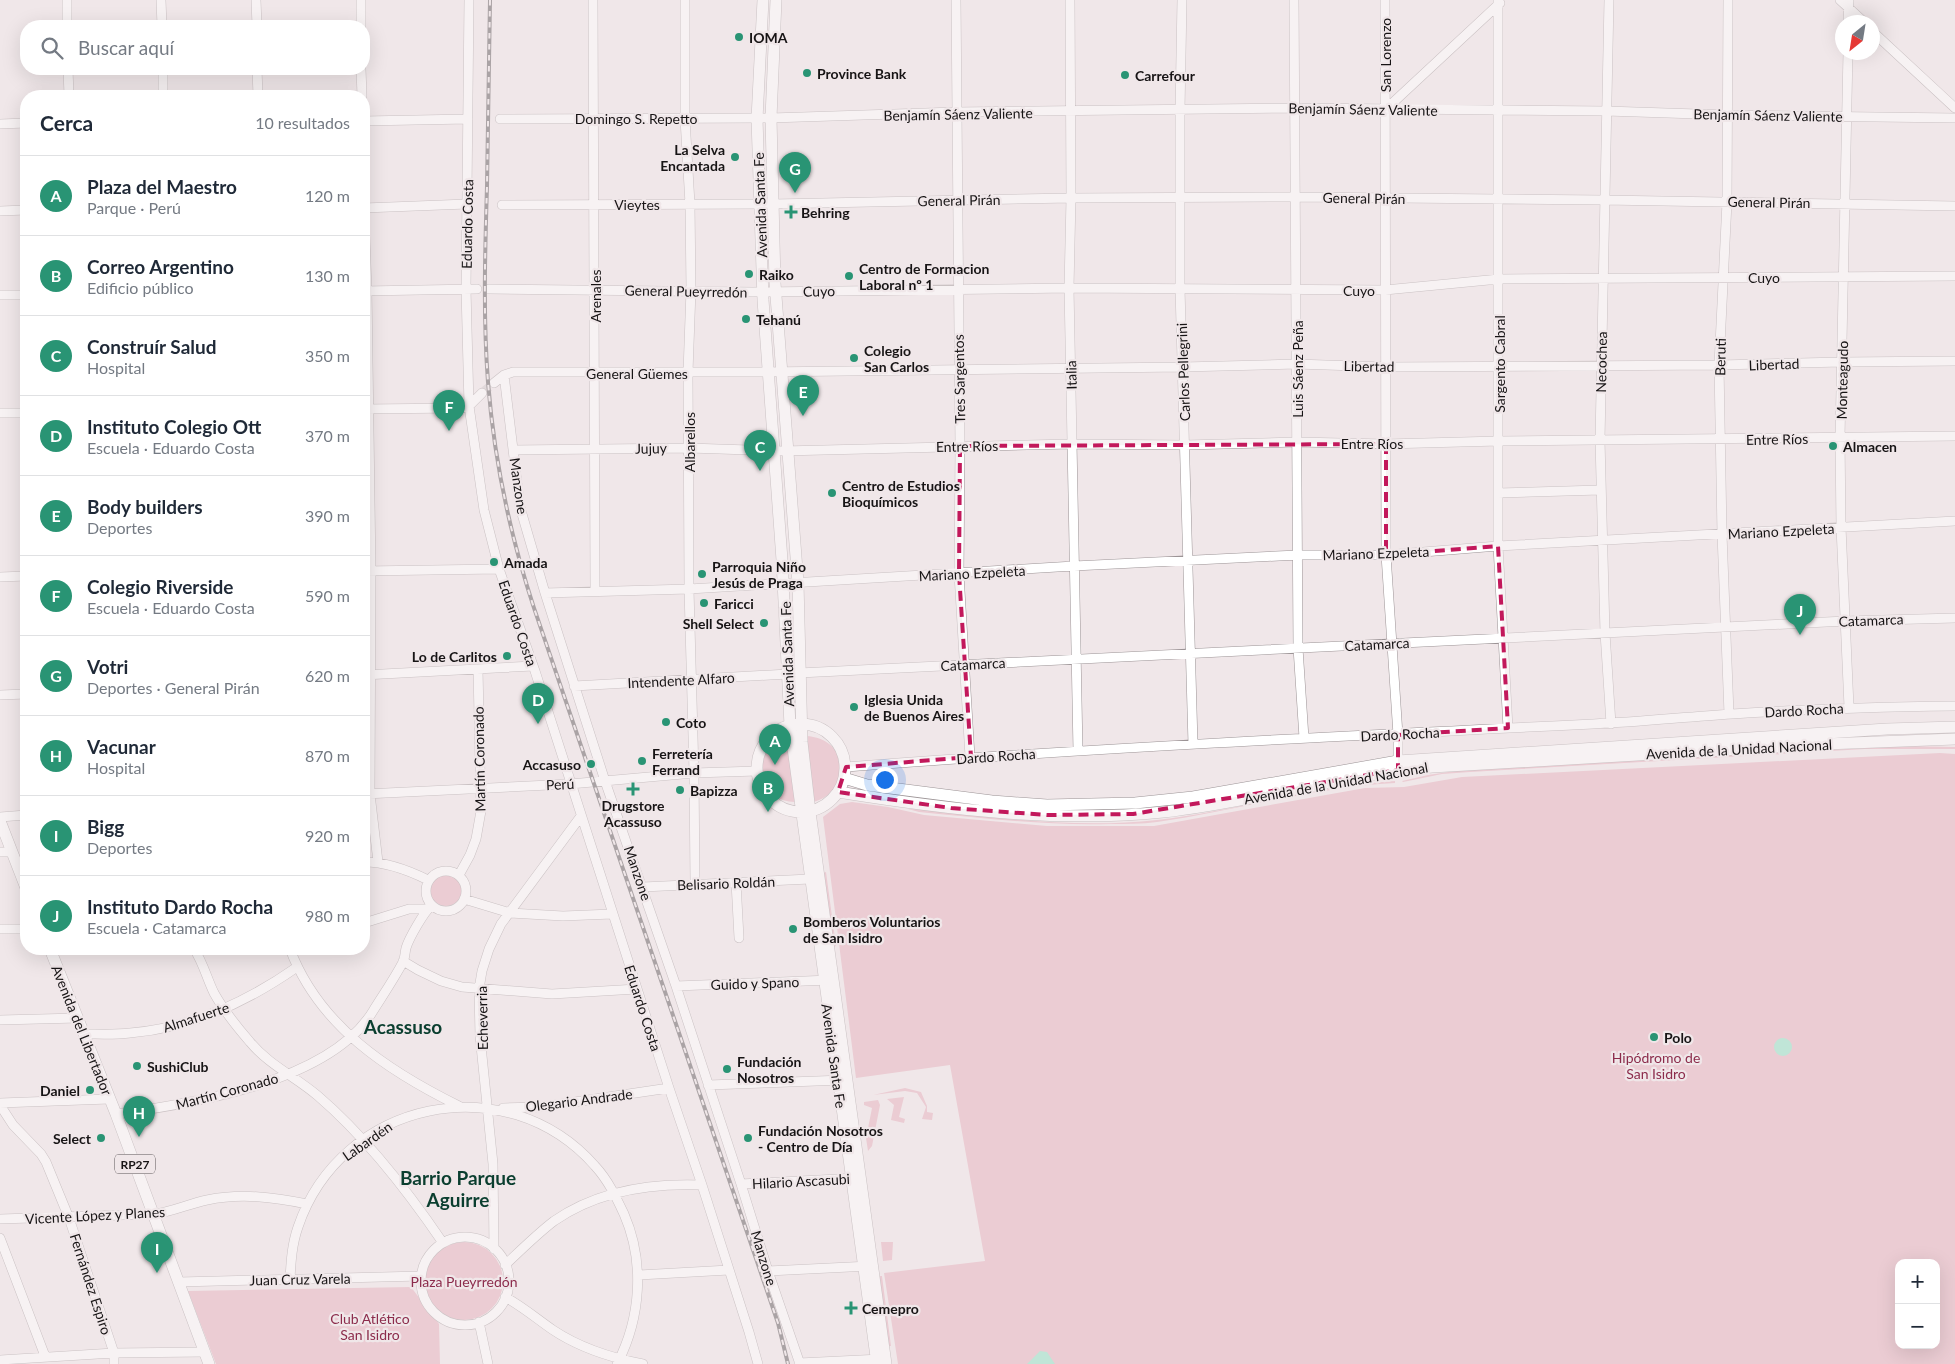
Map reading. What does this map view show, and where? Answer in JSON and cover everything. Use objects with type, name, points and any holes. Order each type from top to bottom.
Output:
[{"type":"main road","name":"Avenida Santa Fe","points":[[763,0],[757,119],[763,292],[784,584],[794,674]]},
{"type":"main road","name":"Avenida Santa Fe","points":[[776,0],[772,118],[773,204],[776,292],[798,582],[794,674],[795,725],[805,812],[881,1362]]},
{"type":"main road","points":[[795,725],[812,725],[828,734],[841,748],[845,773],[838,792],[829,803],[805,812],[790,811],[770,800],[759,782],[757,771],[759,754],[767,739],[776,732],[795,725]]},
{"type":"main road","name":"Avenida de la Unidad Nacional","points":[[845,773],[858,784],[992,801],[1067,805],[1135,803],[1398,765],[1887,729],[1955,727]]},
{"type":"main road","name":"Avenida de la Unidad Nacional","points":[[838,792],[990,812],[1047,815],[1133,814],[1240,799],[1398,765],[1523,761],[1825,744],[1955,739]]},
{"type":"main road","name":"Avenida Santa Fe","points":[[805,812],[810,879],[821,927]]},
{"type":"main road","points":[[0,821],[18,859]]},
{"type":"main road","name":"Avenida del Libertador","points":[[52,955],[116,1114],[210,1364]]},
{"type":"street","points":[[67,0],[67,20]]},
{"type":"street","points":[[161,0],[162,20]]},
{"type":"street","points":[[256,0],[257,20]]},
{"type":"street","points":[[361,0],[361,20]]},
{"type":"street","name":"Eduardo Costa","points":[[469,0],[466,290],[468,406],[484,510],[500,569],[533,666],[668,1088],[702,1185],[758,1364]]},
{"type":"street","name":"Arenales","points":[[593,0],[595,591]]},
{"type":"street","name":"Albarellos","points":[[685,0],[685,119],[690,204],[691,290],[688,448],[695,883]]},
{"type":"street","name":"Tres Sargentos","points":[[956,0],[960,446],[959,574],[970,757]]},
{"type":"street","name":"Italia","points":[[1070,0],[1071,198],[1069,288],[1078,751]]},
{"type":"street","name":"Carlos Pellegrini","points":[[1182,0],[1180,289],[1193,744]]},
{"type":"street","name":"Luis Sáenz Peña","points":[[1294,0],[1298,648],[1304,738]]},
{"type":"street","name":"San Lorenzo","points":[[1385,0],[1386,555],[1398,735],[1398,765]]},
{"type":"street","name":"Necochea","points":[[1609,0],[1602,278],[1600,490],[1605,633],[1611,724]]},
{"type":"street","name":"Beruti","points":[[1728,0],[1727,202],[1719,365],[1722,534],[1729,714]]},
{"type":"street","points":[[1840,0],[1849,4],[1858,15]]},
{"type":"street","points":[[1385,110],[1500,2]]},
{"type":"street","name":"Sargento Cabral","points":[[1500,2],[1498,111],[1498,546],[1508,728]]},
{"type":"street","points":[[1880,38],[1955,108]]},
{"type":"street","name":"Monteagudo","points":[[1848,60],[1840,438],[1841,527],[1849,707]]},
{"type":"street","points":[[68,75],[69,90]]},
{"type":"street","points":[[163,75],[163,90]]},
{"type":"street","points":[[257,75],[258,90]]},
{"type":"street","points":[[361,75],[362,90]]},
{"type":"street","name":"Benjamín Sáenz Valiente","points":[[772,118],[956,112],[1295,108],[1606,111],[1728,115],[1955,118]]},
{"type":"street","name":"Domingo S. Repetto","points":[[500,119],[772,118]]},
{"type":"street","points":[[370,121],[468,119]]},
{"type":"street","points":[[0,124],[20,123]]},
{"type":"street","name":"General Pirán","points":[[773,204],[1071,198],[1295,197],[1955,206]]},
{"type":"street","points":[[370,208],[467,204]]},
{"type":"street","name":"Vieytes","points":[[502,205],[773,204]]},
{"type":"street","points":[[0,211],[20,210]]},
{"type":"street","name":"Cuyo","points":[[763,292],[1069,288],[1385,290],[1498,280],[1955,276]]},
{"type":"street","points":[[370,291],[476,289]]},
{"type":"street","name":"General Pueyrredón","points":[[489,289],[763,292]]},
{"type":"street","points":[[0,295],[20,295]]},
{"type":"street","name":"Libertad","points":[[783,371],[1296,364],[1386,367],[1719,365],[1955,361]]},
{"type":"street","name":"General Güemes","points":[[504,375],[513,372],[783,371]]},
{"type":"street","points":[[494,383],[504,375]]},
{"type":"street","name":"Manzone","points":[[504,375],[520,507],[545,593],[605,781],[643,887],[800,1364]]},
{"type":"street","points":[[370,409],[462,408],[468,406],[482,393]]},
{"type":"street","points":[[0,413],[20,413]]},
{"type":"street","name":"Entre Ríos","points":[[789,450],[1072,444],[1185,445],[1297,442],[1386,444],[1955,436]]},
{"type":"street","name":"Jujuy","points":[[513,450],[688,448],[789,450]]},
{"type":"street","points":[[1498,493],[1600,490]]},
{"type":"street","name":"Mariano Ezpeleta","points":[[545,593],[689,589],[1074,566],[1298,555],[1386,555],[1498,546],[1955,520]]},
{"type":"street","points":[[370,571],[500,569]]},
{"type":"street","points":[[0,576],[20,576]]},
{"type":"street","name":"Catamarca","points":[[794,674],[1846,621],[1955,618]]},
{"type":"street","points":[[370,675],[533,666]]},
{"type":"street","name":"Martín Coronado","points":[[459,875],[470,855],[478,832],[482,789],[478,669]]},
{"type":"street","name":"Intendente Alfaro","points":[[574,686],[794,674]]},
{"type":"street","points":[[0,695],[20,694]]},
{"type":"street","name":"Dardo Rocha","points":[[845,773],[970,757],[1304,738],[1611,724],[1729,714],[1849,707],[1955,706]]},
{"type":"street","name":"Perú","points":[[370,794],[570,784],[694,773],[757,771]]},
{"type":"street","points":[[370,813],[378,862]]},
{"type":"street","points":[[0,817],[20,815]]},
{"type":"street","name":"Echeverria","points":[[494,1248],[493,1164],[480,1036],[482,971],[489,949],[501,924],[580,816]]},
{"type":"street","points":[[0,852],[18,859]]},
{"type":"street","points":[[370,862],[378,862],[399,868],[428,880]]},
{"type":"street","points":[[370,921],[409,909],[430,907],[438,910],[450,910],[461,904],[464,899],[465,886],[459,875],[446,870],[433,874],[428,880],[425,893],[430,907]]},
{"type":"street","name":"Belisario Roldán","points":[[643,887],[695,883],[810,879]]},
{"type":"street","points":[[736,882],[739,938]]},
{"type":"street","points":[[464,899],[510,913],[563,916],[612,914]]},
{"type":"street","name":"Martín Coronado","points":[[116,1114],[192,1103],[253,1087],[288,1075],[317,1060],[351,1038],[369,1019],[404,961],[407,946],[430,907]]},
{"type":"street","points":[[0,929],[20,929]]},
{"type":"street","points":[[197,955],[215,994],[251,1043],[266,1059],[318,1096],[363,1140],[413,1200],[443,1243]]},
{"type":"street","points":[[292,955],[297,967],[310,988],[351,1038],[403,1077],[459,1106]]},
{"type":"street","points":[[404,961],[441,982],[462,987],[552,994],[637,989]]},
{"type":"street","name":"Almafuerte","points":[[84,1034],[108,1035],[156,1030],[202,1018],[225,1010],[266,988],[297,967]]},
{"type":"street","name":"Guido y Spano","points":[[676,986],[828,980]]},
{"type":"street","points":[[0,1020],[78,1018]]},
{"type":"street","points":[[708,1085],[842,1080]]},
{"type":"street","name":"Olegario Andrade","points":[[488,1108],[541,1108],[668,1088]]},
{"type":"street","points":[[0,1104],[110,1099]]},
{"type":"street","name":"Fernández Espiro","points":[[0,1104],[13,1125],[41,1154],[69,1218],[114,1353],[114,1364]]},
{"type":"street","name":"Labardén","points":[[290,1279],[292,1252],[307,1204],[317,1186],[344,1153],[389,1123],[420,1112],[459,1106],[488,1108],[526,1118],[547,1128],[573,1145],[596,1166],[615,1193],[632,1231],[639,1274],[634,1317],[628,1339],[618,1362]]},
{"type":"street","name":"Hilario Ascasubi","points":[[741,1184],[856,1178]]},
{"type":"street","points":[[505,1265],[555,1221],[584,1205],[615,1193],[643,1187],[673,1184],[702,1185]]},
{"type":"street","name":"Vicente López y Planes","points":[[0,1219],[154,1214],[173,1211],[204,1200],[234,1196],[265,1196],[307,1204]]},
{"type":"street","points":[[462,1237],[472,1238],[494,1248],[505,1265],[508,1281],[505,1297],[497,1310],[479,1322],[467,1325],[457,1324],[437,1315],[428,1306],[423,1295],[421,1276],[429,1256],[443,1243],[462,1237]]},
{"type":"street","points":[[0,1238],[45,1356]]},
{"type":"street","points":[[768,1271],[868,1266]]},
{"type":"street","points":[[639,1274],[729,1270]]},
{"type":"street","name":"Juan Cruz Varela","points":[[179,1282],[421,1276]]},
{"type":"street","points":[[505,1297],[527,1310],[554,1331],[618,1362],[644,1364]]},
{"type":"street","points":[[479,1322],[488,1364]]},
{"type":"street","points":[[0,1360],[114,1353],[205,1352]]},
{"type":"street","points":[[800,1364],[881,1362]]},
{"type":"highlighted area","points":[[1386,444],[1386,555],[1498,546],[1508,728],[1398,735],[1398,770],[1133,814],[1047,815],[951,808],[838,792],[846,767],[971,757],[959,574],[960,446]]},
{"type":"green space","points":[[787,735],[795,802],[781,799],[770,793],[762,783],[759,772],[764,750],[774,741]]},
{"type":"green space","points":[[806,736],[820,739],[831,746],[838,755],[841,766],[841,777],[836,787],[827,796],[813,802]]},
{"type":"green space","points":[[1905,746],[1955,747],[1955,749],[1865,749],[1470,772],[1442,774],[1402,781],[1469,769]]},
{"type":"green space","name":"Hipódromo de San Isidro","points":[[1940,753],[1955,754],[1955,1364],[898,1364],[884,1273],[985,1261],[950,1065],[856,1078],[823,817],[840,804],[852,802],[924,815],[1047,826],[1154,826],[1365,788],[1404,787],[1462,777]]},
{"type":"green space","points":[[1395,781],[1395,783],[1365,785],[1305,794],[1187,817],[1140,824],[1039,823],[919,812],[908,809],[1058,822],[1137,822],[1217,811],[1335,788]]},
{"type":"green space","points":[[826,872],[836,946],[833,947],[823,873]]},
{"type":"green space","points":[[446,874],[458,878],[462,890],[458,902],[446,906],[434,902],[430,890],[434,878]]},
{"type":"green space","points":[[905,1088],[921,1092],[927,1106],[927,1112],[933,1113],[932,1120],[922,1119],[926,1107],[917,1093],[905,1091],[873,1095]]},
{"type":"green space","points":[[904,1097],[899,1117],[905,1119],[904,1123],[891,1120],[894,1105],[887,1099]]},
{"type":"green space","points":[[878,1100],[880,1105],[872,1146],[868,1151],[866,1138],[872,1108],[864,1105],[864,1102]]},
{"type":"green space","name":"Plaza Pueyrredón","points":[[464,1242],[479,1245],[492,1253],[500,1266],[503,1281],[500,1296],[492,1309],[479,1317],[464,1320],[449,1317],[436,1309],[428,1296],[425,1281],[428,1266],[436,1253],[449,1245]]},
{"type":"green space","points":[[881,1242],[893,1242],[892,1260],[883,1261]]},
{"type":"green space","points":[[879,1276],[882,1276],[891,1346],[888,1346]]},
{"type":"green space","name":"Club Atlético San Isidro","points":[[411,1287],[439,1324],[440,1364],[216,1364],[188,1291]]},
{"type":"shaded area","points":[[1783,1038],[1789,1041],[1792,1047],[1789,1053],[1783,1056],[1777,1053],[1774,1047],[1777,1041]]},
{"type":"shaded area","points":[[1040,1351],[1047,1352],[1055,1364],[1027,1364]]},
{"type":"tunnel","points":[[482,393],[494,383]]},
{"type":"railway","points":[[490,0],[485,333],[494,440],[510,525],[534,608],[778,1323],[788,1364]]},
{"type":"place","name":"IOMA","points":[[739,37]]},
{"type":"place","name":"Province Bank","points":[[807,73]]},
{"type":"place","name":"Carrefour","points":[[1125,75]]},
{"type":"place","name":"La Selva Encantada","points":[[735,157]]},
{"type":"place","name":"Votri","points":[[795,193]]},
{"type":"place","name":"Behring","points":[[791,212]]},
{"type":"place","name":"Raiko","points":[[749,274]]},
{"type":"place","name":"Centro de Formacion Laboral nº 1","points":[[849,276]]},
{"type":"place","name":"Tehanú","points":[[746,319]]},
{"type":"place","name":"Colegio San Carlos","points":[[854,358]]},
{"type":"place","name":"Body builders","points":[[803,416]]},
{"type":"place","name":"Colegio Riverside","points":[[449,431]]},
{"type":"place","name":"Almacen","points":[[1833,446]]},
{"type":"place","name":"Construír Salud","points":[[760,471]]},
{"type":"place","name":"Centro de Estudios Bioquímicos","points":[[832,493]]},
{"type":"place","name":"Amada","points":[[494,562]]},
{"type":"place","name":"Parroquia Niño Jesús de Praga","points":[[702,574]]},
{"type":"place","name":"Faricci","points":[[704,603]]},
{"type":"place","name":"Shell Select","points":[[764,623]]},
{"type":"place","name":"Instituto Dardo Rocha","points":[[1800,635]]},
{"type":"place","name":"Lo de Carlitos","points":[[507,656]]},
{"type":"place","name":"Iglesia Unida de Buenos Aires","points":[[854,707]]},
{"type":"place","name":"Coto","points":[[666,722]]},
{"type":"place","name":"Instituto Colegio Ott","points":[[538,724]]},
{"type":"place","name":"Ferretería Ferrand","points":[[642,761]]},
{"type":"place","name":"Accasuso","points":[[591,764]]},
{"type":"place","name":"Plaza del Maestro","points":[[775,765]]},
{"type":"place","name":"Drugstore Acassuso","points":[[633,789]]},
{"type":"place","name":"Bapizza","points":[[680,790]]},
{"type":"place","name":"Correo Argentino","points":[[768,812]]},
{"type":"place","name":"Bomberos Voluntarios de San Isidro","points":[[793,929]]},
{"type":"place","name":"Polo","points":[[1654,1037]]},
{"type":"place","name":"SushiClub","points":[[137,1066]]},
{"type":"place","name":"Fundación Nosotros","points":[[727,1069]]},
{"type":"place","name":"Daniel","points":[[90,1090]]},
{"type":"place","name":"Vacunar","points":[[139,1137]]},
{"type":"place","name":"Select","points":[[101,1138]]},
{"type":"place","name":"Fundación Nosotros - Centro de Día","points":[[748,1138]]},
{"type":"place","name":"Bigg","points":[[157,1273]]},
{"type":"place","name":"Cemepro","points":[[851,1308]]},
{"type":"district","name":"Acassuso","points":[[403,1026]]},
{"type":"district","name":"Barrio Parque Aguirre","points":[[458,1188]]}]
